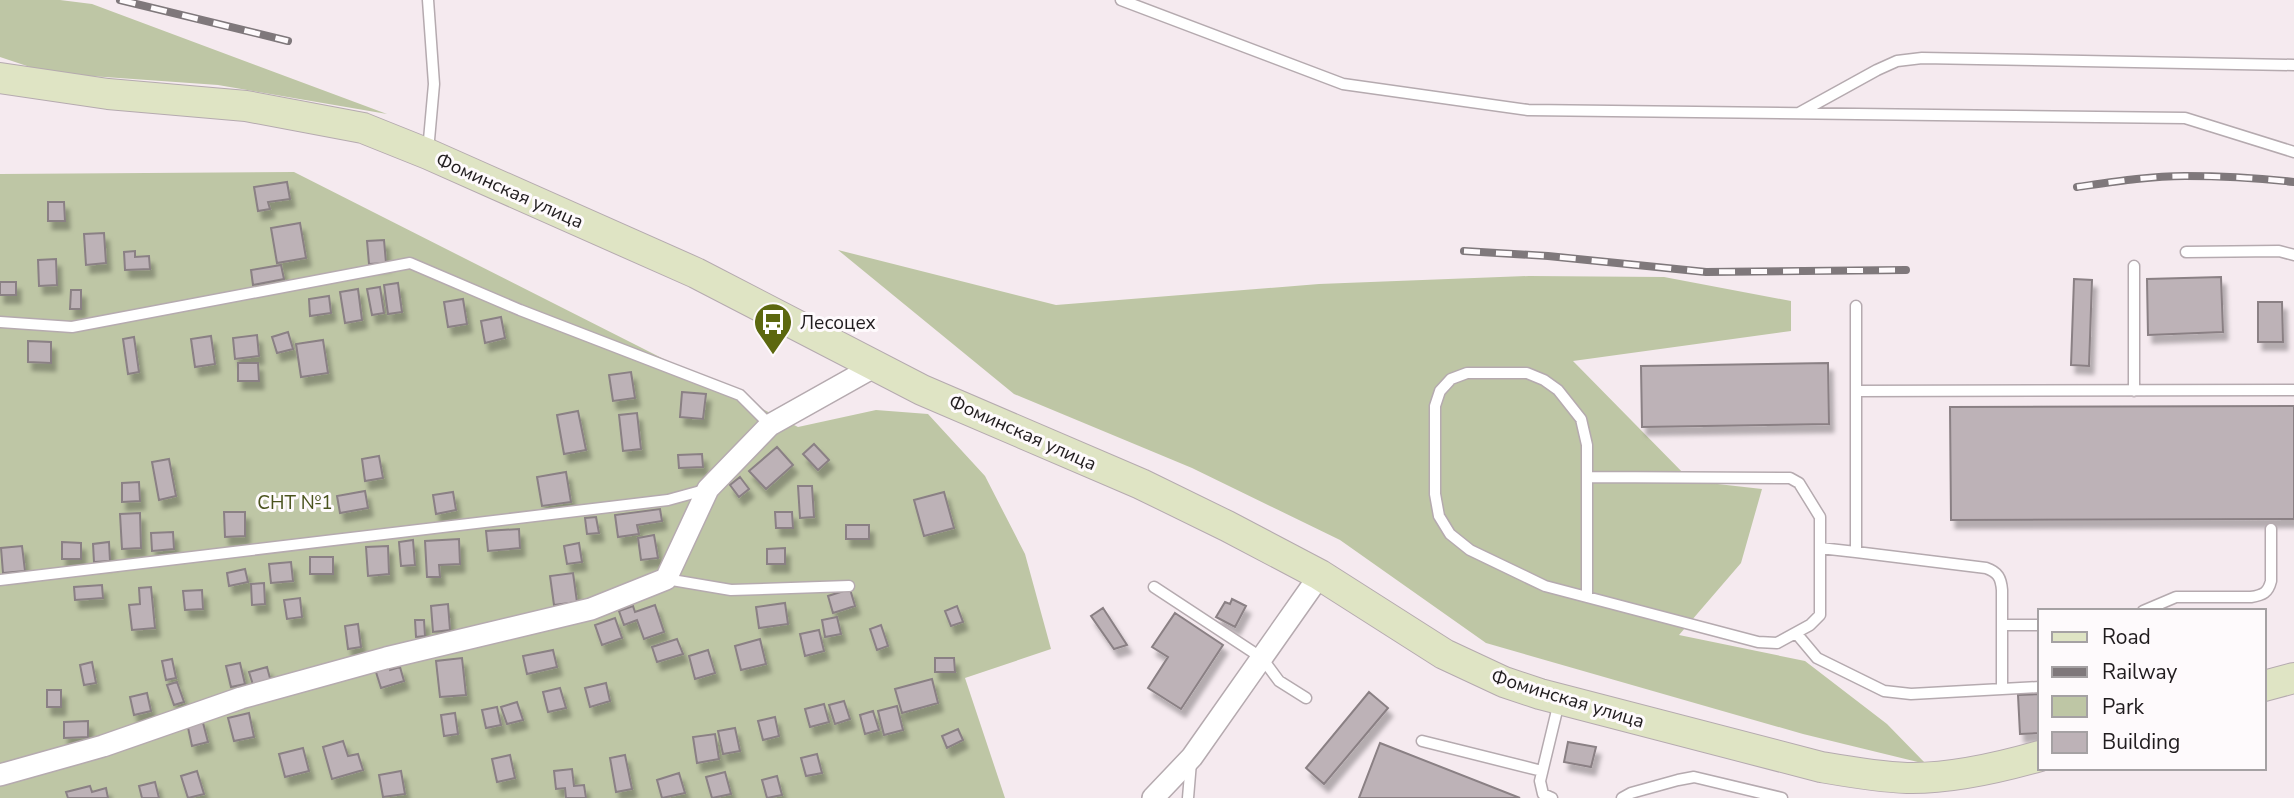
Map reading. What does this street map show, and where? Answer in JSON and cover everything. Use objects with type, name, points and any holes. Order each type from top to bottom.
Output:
[{"type":"street","name":"Фоминская улица","points":[[0,78],[108,94],[246,106],[363,128],[428,154],[696,273],[922,390],[1141,484],[1227,526],[1320,575],[1444,654],[1504,682],[1821,767],[1906,783],[2038,756]]},
{"type":"street","points":[[0,775],[103,746],[241,698],[386,658],[591,609],[666,579],[708,489],[770,425],[877,365]]},
{"type":"street","points":[[1153,798],[1192,757],[1320,575]]},
{"type":"street","points":[[2266,685],[2294,678]]},
{"type":"lane","points":[[428,0],[434,84],[428,154]]},
{"type":"lane","points":[[1121,0],[1343,84],[1528,110],[2185,117],[2294,152]]},
{"type":"lane","points":[[1798,113],[1897,61],[1922,58],[2294,65]]},
{"type":"lane","points":[[2186,252],[2280,251],[2294,255]]},
{"type":"lane","points":[[0,323],[72,327],[410,263],[520,310],[740,395],[770,425]]},
{"type":"lane","points":[[2134,266],[2134,391]]},
{"type":"lane","points":[[1856,306],[1856,552]]},
{"type":"lane","points":[[1587,477],[1790,478],[1799,483],[1820,517],[1819,615],[1817,620],[1777,643],[1758,642],[1545,586],[1470,550],[1450,534],[1439,516],[1435,494],[1435,406],[1440,391],[1451,379],[1467,373],[1527,373],[1558,390],[1581,419],[1587,445],[1587,477],[1587,597]]},
{"type":"lane","points":[[1856,391],[2294,390]]},
{"type":"lane","points":[[0,580],[668,500],[708,489]]},
{"type":"lane","points":[[2148,609],[2176,597],[2263,595],[2269,589],[2271,581],[2270,529]]},
{"type":"lane","points":[[1820,548],[1995,571],[2001,580],[2002,689]]},
{"type":"lane","points":[[666,579],[731,590],[849,586]]},
{"type":"lane","points":[[1154,587],[1262,658],[1279,681],[1306,698]]},
{"type":"lane","points":[[2176,597],[2177,609]]},
{"type":"lane","points":[[2002,625],[2038,625]]},
{"type":"lane","points":[[1796,633],[1817,658],[1884,691],[1911,694],[2038,687]]},
{"type":"lane","points":[[1552,798],[1543,794],[1540,788],[1560,699]]},
{"type":"lane","points":[[1422,741],[1542,771]]},
{"type":"lane","points":[[1188,798],[1192,757]]},
{"type":"lane","points":[[1622,798],[1678,780],[1693,778],[1782,798]]},
{"type":"green space","points":[[0,0],[60,0],[92,4],[387,114],[218,85],[48,73],[0,57]]},
{"type":"green space","name":"СНТ №1","points":[[294,172],[798,427],[876,410],[928,414],[985,476],[1025,554],[1051,649],[965,678],[1005,798],[0,798],[0,174]]},
{"type":"green space","points":[[838,250],[1056,305],[1319,284],[1529,276],[1664,277],[1791,301],[1791,331],[1573,361],[1691,481],[1762,489],[1741,563],[1679,635],[1805,661],[1887,724],[1926,764],[1803,734],[1486,643],[1340,540],[1192,468],[1014,394]]},
{"type":"building","points":[[287,182],[290,199],[268,202],[270,209],[258,211],[254,187]]},
{"type":"building","points":[[48,202],[64,202],[65,221],[48,221]]},
{"type":"building","points":[[300,223],[306,258],[277,263],[271,228]]},
{"type":"building","points":[[104,233],[106,263],[86,265],[84,234]]},
{"type":"building","points":[[384,240],[386,263],[369,264],[367,241]]},
{"type":"building","points":[[135,251],[135,257],[149,256],[150,269],[125,270],[124,252]]},
{"type":"building","points":[[56,259],[57,285],[39,286],[38,260]]},
{"type":"building","points":[[281,265],[284,279],[253,285],[251,270]]},
{"type":"building","points":[[2221,277],[2223,332],[2148,335],[2147,279]]},
{"type":"building","points":[[2074,279],[2092,280],[2089,366],[2071,365]]},
{"type":"building","points":[[0,282],[16,282],[16,295],[0,295]]},
{"type":"building","points":[[398,283],[402,312],[388,314],[384,285]]},
{"type":"building","points":[[380,287],[384,313],[372,315],[367,289]]},
{"type":"building","points":[[358,289],[362,320],[345,323],[340,292]]},
{"type":"building","points":[[71,290],[81,290],[81,309],[70,309]]},
{"type":"building","points":[[329,296],[331,313],[310,316],[309,299]]},
{"type":"building","points":[[463,299],[467,324],[448,327],[444,302]]},
{"type":"building","points":[[2258,302],[2282,302],[2283,342],[2258,342]]},
{"type":"building","points":[[501,317],[505,338],[485,343],[481,321]]},
{"type":"building","points":[[288,332],[293,349],[277,353],[272,337]]},
{"type":"building","points":[[257,335],[259,356],[235,359],[233,338]]},
{"type":"building","points":[[211,336],[215,364],[195,367],[191,339]]},
{"type":"building","points":[[134,337],[139,372],[128,374],[123,339]]},
{"type":"building","points":[[323,340],[328,373],[301,377],[296,344]]},
{"type":"building","points":[[28,341],[51,342],[51,363],[28,362]]},
{"type":"building","points":[[238,363],[258,363],[259,381],[238,381]]},
{"type":"building","points":[[1828,363],[1829,424],[1642,427],[1641,366]]},
{"type":"building","points":[[631,372],[635,398],[613,401],[609,375]]},
{"type":"building","points":[[682,392],[706,394],[703,419],[680,417]]},
{"type":"building","points":[[2294,406],[2294,519],[1951,520],[1950,407]]},
{"type":"building","points":[[578,411],[586,450],[564,454],[557,415]]},
{"type":"building","points":[[637,413],[641,449],[623,451],[619,415]]},
{"type":"building","points":[[814,444],[829,460],[818,470],[803,454]]},
{"type":"building","points":[[777,447],[793,465],[766,489],[749,471]]},
{"type":"building","points":[[702,454],[703,467],[679,468],[678,455]]},
{"type":"building","points":[[379,456],[383,478],[365,481],[362,459]]},
{"type":"building","points":[[169,459],[176,496],[159,500],[152,462]]},
{"type":"building","points":[[566,472],[571,502],[542,506],[537,477]]},
{"type":"building","points":[[740,477],[749,489],[739,497],[730,485]]},
{"type":"building","points":[[139,482],[140,501],[122,502],[122,483]]},
{"type":"building","points":[[798,486],[812,486],[814,517],[800,518]]},
{"type":"building","points":[[365,491],[368,508],[340,513],[337,496]]},
{"type":"building","points":[[453,492],[456,510],[436,514],[433,495]]},
{"type":"building","points":[[944,492],[954,528],[924,536],[914,500]]},
{"type":"building","points":[[660,509],[662,521],[637,525],[639,534],[618,537],[615,515]]},
{"type":"building","points":[[224,512],[245,512],[245,536],[225,537]]},
{"type":"building","points":[[775,512],[792,512],[793,528],[776,528]]},
{"type":"building","points":[[140,513],[141,548],[122,549],[120,514]]},
{"type":"building","points":[[596,517],[599,533],[587,534],[585,518]]},
{"type":"building","points":[[846,525],[869,525],[869,539],[846,539]]},
{"type":"building","points":[[519,529],[520,548],[488,551],[486,531]]},
{"type":"building","points":[[173,532],[174,549],[152,551],[151,533]]},
{"type":"building","points":[[654,535],[658,558],[641,560],[638,538]]},
{"type":"building","points":[[459,539],[460,564],[439,565],[440,577],[427,577],[425,541]]},
{"type":"building","points":[[413,540],[415,565],[401,566],[399,542]]},
{"type":"building","points":[[62,542],[81,543],[81,559],[62,559]]},
{"type":"building","points":[[109,542],[110,561],[94,562],[93,544]]},
{"type":"building","points":[[579,543],[582,562],[567,564],[564,546]]},
{"type":"building","points":[[22,546],[25,571],[3,573],[1,548]]},
{"type":"building","points":[[388,546],[389,574],[368,576],[366,547]]},
{"type":"building","points":[[785,548],[785,564],[767,564],[767,549]]},
{"type":"building","points":[[310,557],[333,557],[333,574],[310,574]]},
{"type":"building","points":[[291,562],[293,581],[271,583],[269,564]]},
{"type":"building","points":[[245,569],[248,582],[229,586],[227,573]]},
{"type":"building","points":[[573,573],[577,602],[554,605],[550,576]]},
{"type":"building","points":[[264,583],[265,604],[252,605],[251,584]]},
{"type":"building","points":[[102,585],[103,598],[75,600],[74,587]]},
{"type":"building","points":[[151,587],[155,628],[132,630],[129,605],[140,604],[139,588]]},
{"type":"building","points":[[850,589],[855,606],[833,613],[828,596]]},
{"type":"building","points":[[202,590],[203,609],[185,610],[183,591]]},
{"type":"building","points":[[300,598],[302,617],[287,619],[284,600]]},
{"type":"building","points":[[1232,599],[1246,606],[1235,627],[1216,617],[1225,602],[1230,604]]},
{"type":"building","points":[[785,603],[788,624],[759,628],[756,607]]},
{"type":"building","points":[[448,604],[450,630],[433,632],[431,606]]},
{"type":"building","points":[[655,605],[664,632],[644,639],[637,620],[624,625],[619,611],[633,606],[635,612]]},
{"type":"building","points":[[957,606],[963,622],[951,626],[945,611]]},
{"type":"building","points":[[1103,608],[1127,645],[1114,649],[1091,616]]},
{"type":"building","points":[[1175,613],[1223,645],[1181,709],[1148,688],[1168,657],[1152,647]]},
{"type":"building","points":[[837,617],[841,634],[825,637],[822,620]]},
{"type":"building","points":[[615,618],[622,638],[602,645],[595,625]]},
{"type":"building","points":[[415,620],[424,620],[425,636],[416,637]]},
{"type":"building","points":[[358,624],[361,647],[348,649],[345,626]]},
{"type":"building","points":[[881,625],[888,646],[877,650],[870,629]]},
{"type":"building","points":[[819,630],[824,651],[805,656],[800,634]]},
{"type":"building","points":[[677,639],[683,654],[657,662],[652,647]]},
{"type":"building","points":[[760,639],[766,664],[741,670],[735,646]]},
{"type":"building","points":[[553,650],[557,667],[527,674],[523,656]]},
{"type":"building","points":[[708,650],[715,673],[695,679],[689,656]]},
{"type":"building","points":[[462,658],[466,695],[440,697],[436,661]]},
{"type":"building","points":[[935,658],[954,658],[955,672],[935,672]]},
{"type":"building","points":[[172,659],[176,678],[166,680],[162,661]]},
{"type":"building","points":[[92,662],[96,683],[84,685],[80,665]]},
{"type":"building","points":[[240,663],[245,684],[231,687],[226,666]]},
{"type":"building","points":[[388,665],[390,670],[400,667],[404,681],[381,688],[375,669]]},
{"type":"building","points":[[267,667],[271,682],[254,688],[249,672]]},
{"type":"building","points":[[932,679],[938,703],[902,713],[895,689]]},
{"type":"building","points":[[177,682],[184,702],[174,705],[167,685]]},
{"type":"building","points":[[606,683],[610,701],[590,707],[585,688]]},
{"type":"building","points":[[560,688],[566,708],[548,712],[543,692]]},
{"type":"building","points":[[47,690],[61,690],[61,707],[47,707]]},
{"type":"building","points":[[1369,692],[1388,708],[1324,784],[1306,768]]},
{"type":"building","points":[[147,693],[151,711],[134,715],[130,697]]},
{"type":"building","points":[[2038,694],[2038,733],[2020,734],[2018,695]]},
{"type":"building","points":[[844,701],[850,719],[835,724],[829,705]]},
{"type":"building","points":[[517,702],[523,720],[507,724],[501,707]]},
{"type":"building","points":[[824,704],[829,722],[810,727],[805,709]]},
{"type":"building","points":[[897,706],[903,730],[884,735],[878,711]]},
{"type":"building","points":[[497,707],[501,725],[486,728],[482,710]]},
{"type":"building","points":[[873,711],[879,730],[865,734],[860,715]]},
{"type":"building","points":[[249,713],[254,737],[234,741],[228,718]]},
{"type":"building","points":[[455,713],[458,734],[444,736],[441,715]]},
{"type":"building","points":[[775,717],[779,736],[763,740],[758,721]]},
{"type":"building","points":[[202,719],[208,742],[192,746],[187,723]]},
{"type":"building","points":[[88,721],[88,737],[64,738],[64,722]]},
{"type":"building","points":[[735,728],[740,751],[723,754],[718,731]]},
{"type":"building","points":[[958,729],[963,740],[947,748],[942,736]]},
{"type":"building","points":[[715,734],[719,759],[697,763],[693,737]]},
{"type":"building","points":[[343,741],[348,756],[358,754],[363,770],[332,779],[323,747]]},
{"type":"building","points":[[1568,742],[1596,747],[1591,767],[1564,762]]},
{"type":"building","points":[[1380,743],[1520,798],[1359,798]]},
{"type":"building","points":[[303,748],[309,771],[285,777],[279,754]]},
{"type":"building","points":[[817,754],[822,773],[806,776],[801,758]]},
{"type":"building","points":[[510,755],[515,778],[497,782],[492,759]]},
{"type":"building","points":[[625,755],[632,789],[616,792],[610,758]]},
{"type":"building","points":[[572,769],[574,786],[584,785],[586,798],[566,798],[565,788],[556,789],[554,771]]},
{"type":"building","points":[[197,771],[204,794],[188,798],[181,776]]},
{"type":"building","points":[[401,771],[405,794],[383,797],[379,775]]},
{"type":"building","points":[[725,772],[731,794],[712,798],[706,777]]},
{"type":"building","points":[[679,773],[685,793],[662,798],[657,780]]},
{"type":"building","points":[[777,776],[782,795],[767,798],[762,780]]},
{"type":"building","points":[[155,782],[159,798],[142,798],[139,786]]},
{"type":"building","points":[[90,786],[92,792],[106,788],[108,798],[68,798],[66,792]]},
{"type":"railway","points":[[120,0],[288,41]]},
{"type":"railway","points":[[2077,187],[2171,176],[2294,182]]},
{"type":"railway","points":[[1464,251],[1548,256],[1706,272],[1906,270]]},
{"type":"place","name":"Лесоцех","points":[[773,356]]}]
